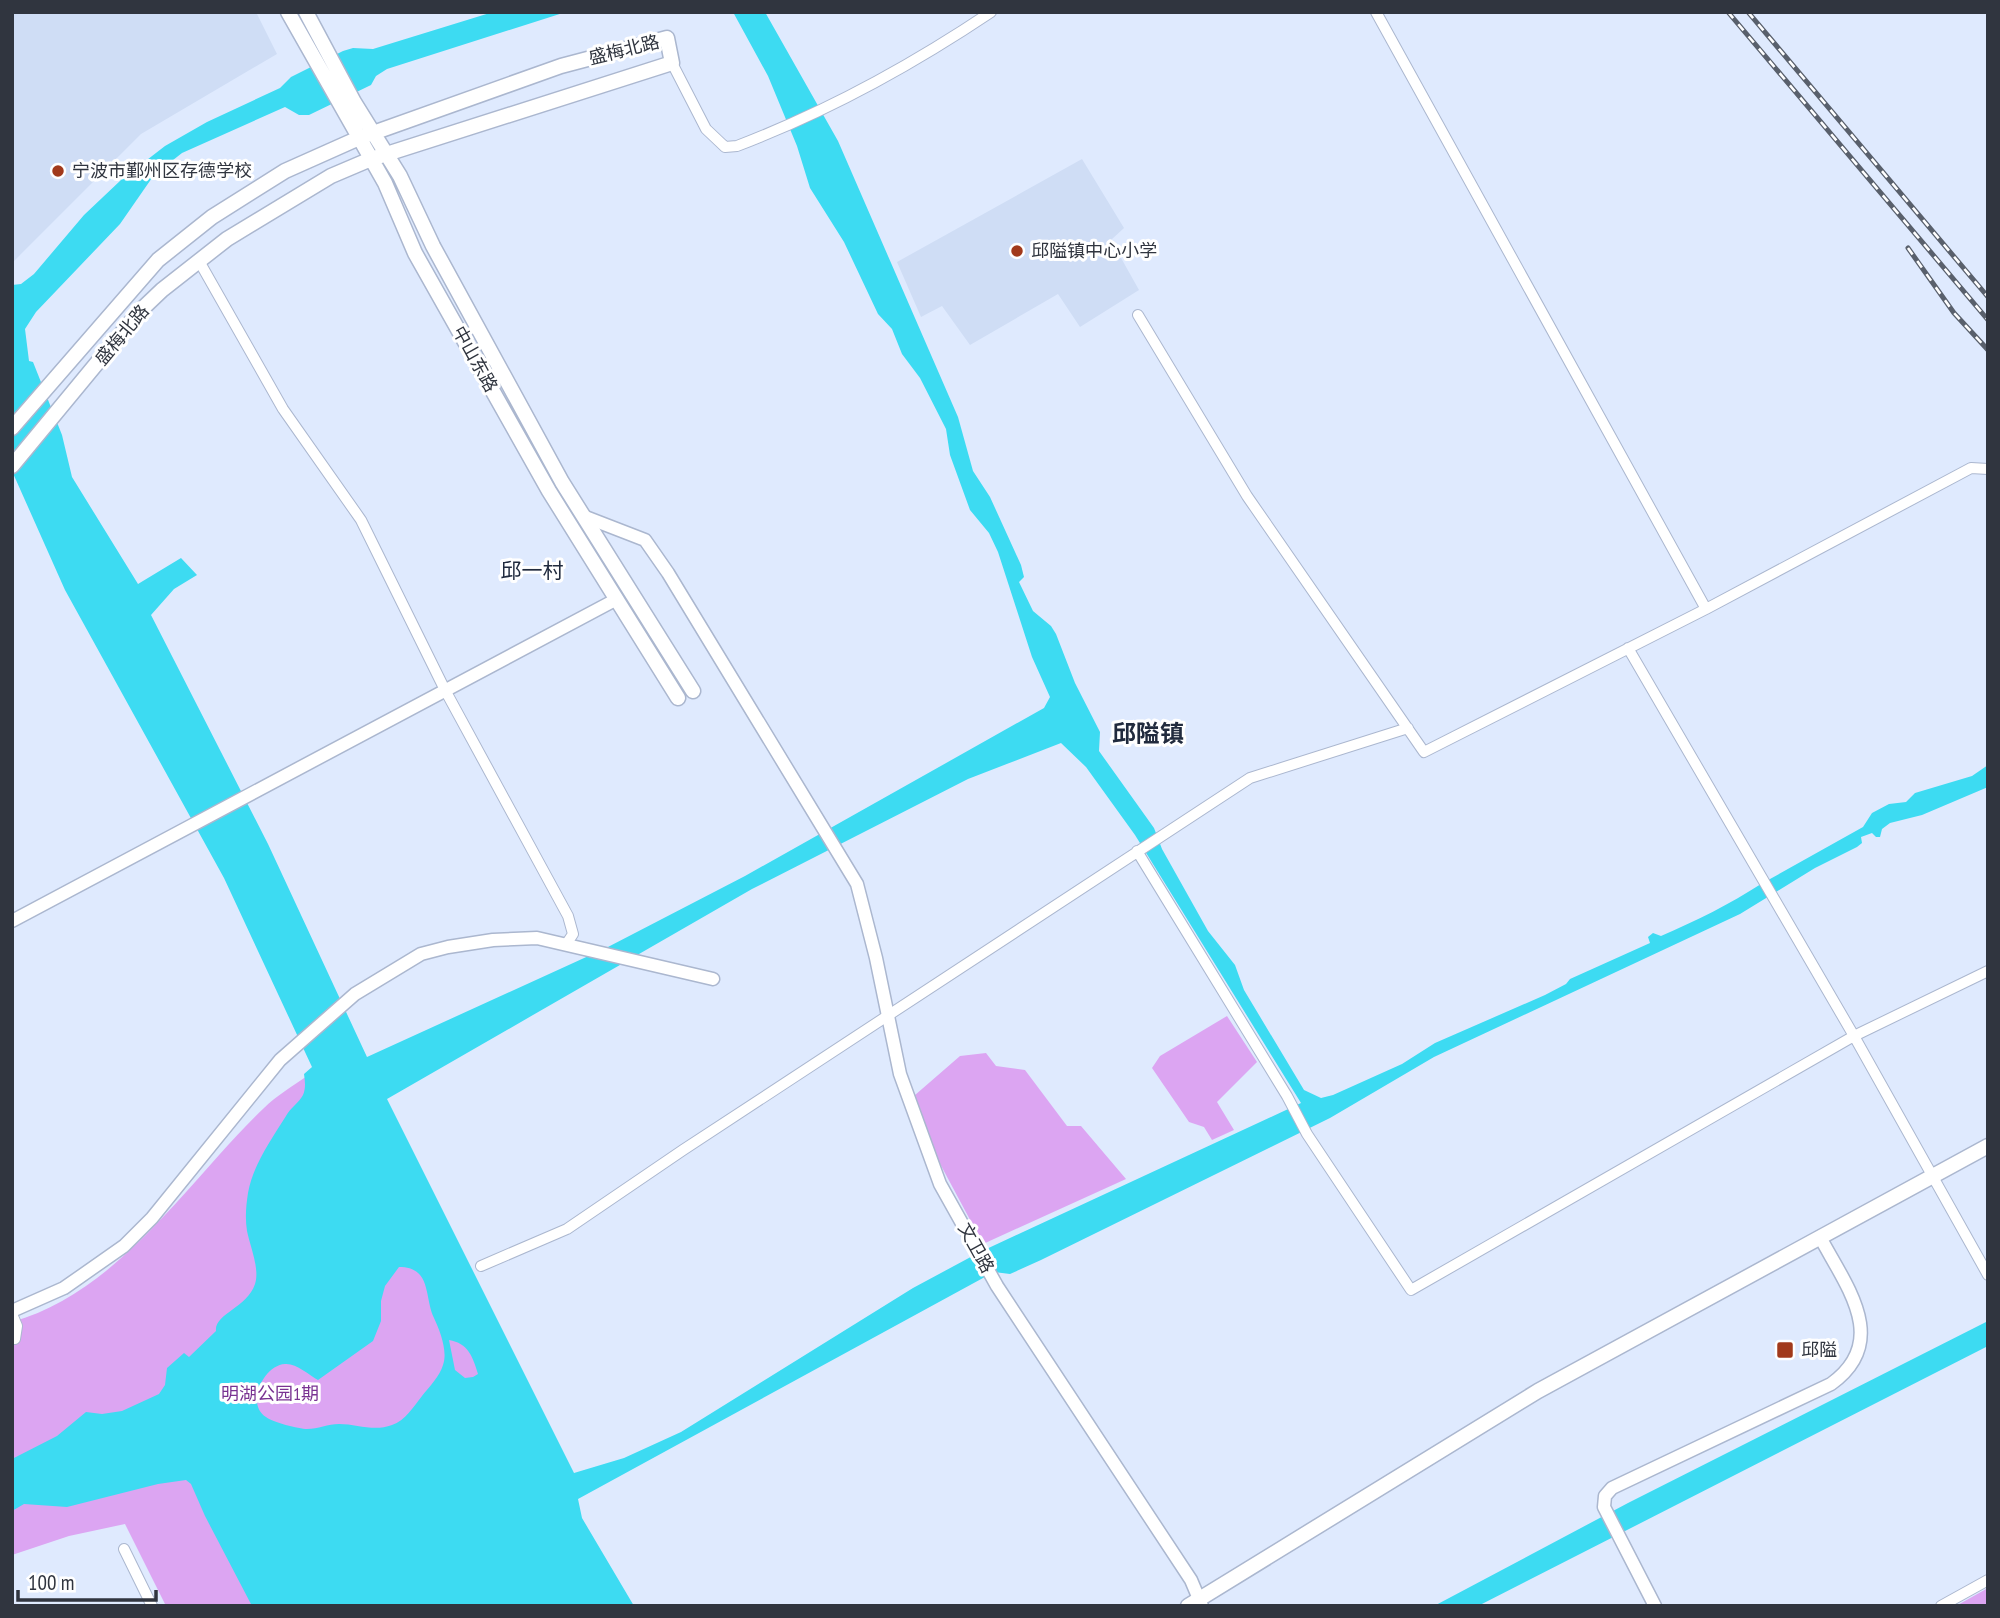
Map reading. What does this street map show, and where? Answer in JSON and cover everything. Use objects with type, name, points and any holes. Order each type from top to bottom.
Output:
[{"type":"main road","name":"中山东路","points":[[288,12],[314,59],[347,104],[375,133],[388,154],[433,246],[562,482],[693,691]]},
{"type":"main road","name":"中山东路","points":[[306,12],[327,51],[359,138],[385,183],[415,253],[550,491],[678,698]]},
{"type":"main road","name":"盛梅北路","points":[[12,428],[158,260],[212,218],[285,171],[359,138],[561,66],[667,38],[672,63],[371,159],[331,176],[227,239],[140,311],[12,466]]},
{"type":"main road","points":[[1196,1603],[1538,1391],[1988,1146]]},
{"type":"street","points":[[672,63],[706,129],[725,147],[737,146],[834,105],[960,33],[991,12]]},
{"type":"street","points":[[1376,12],[1706,609]]},
{"type":"street","points":[[199,261],[283,409],[361,520],[445,690],[568,916],[573,934],[567,943]]},
{"type":"street","points":[[1138,315],[1247,496],[1424,752],[1706,609],[1971,468],[1988,469]]},
{"type":"street","name":"文卫路","points":[[583,516],[645,540],[668,573],[857,884],[876,958],[900,1074],[940,1184],[997,1286],[1191,1580],[1196,1603]]},
{"type":"street","points":[[12,921],[617,599]]},
{"type":"street","points":[[1628,648],[1854,1036],[1988,1275]]},
{"type":"street","points":[[481,1266],[567,1229],[1250,778],[1408,728]]},
{"type":"street","points":[[1137,851],[1287,1096],[1307,1134],[1411,1290],[1854,1036],[1988,971]]},
{"type":"street","points":[[15,1339],[17,1326],[12,1313],[64,1288],[124,1246],[152,1218],[280,1060],[355,994],[421,954],[493,940],[537,938],[713,979]]},
{"type":"street","points":[[1655,1606],[1604,1507],[1605,1496],[1612,1488],[1818,1390],[1845,1374],[1857,1356],[1861,1333],[1860,1315],[1820,1237]]},
{"type":"street","points":[[124,1549],[152,1606]]},
{"type":"street","points":[[1941,1606],[1988,1580]]},
{"type":"shaded area","name":"宁波市鄞州区存德学校","points":[[12,12],[256,12],[277,54],[141,134],[12,263]]},
{"type":"shaded area","name":"邱隘镇中心小学","points":[[1082,159],[1124,228],[1111,240],[1139,290],[1080,327],[1058,294],[970,345],[942,306],[921,317],[897,262]]},
{"type":"green space","points":[[1227,1016],[1257,1062],[1217,1102],[1234,1130],[1212,1140],[1204,1127],[1189,1122],[1152,1068],[1160,1056]]},
{"type":"green space","points":[[986,1053],[996,1066],[1025,1070],[1067,1126],[1081,1126],[1126,1179],[983,1244],[907,1102],[960,1056]]},
{"type":"green space","name":"明湖公园1期","points":[[307,1076],[474,1352],[603,1606],[166,1606],[125,1524],[69,1536],[12,1555],[12,1322],[50,1307],[86,1286],[119,1260],[150,1231],[264,1108]]},
{"type":"green space","points":[[1988,1588],[1988,1606],[1956,1606]]},
{"type":"water","points":[[493,12],[566,12],[387,69],[376,76],[371,85],[309,115],[299,115],[285,107],[182,153],[154,175],[120,224],[36,312],[25,329],[29,361],[33,362],[62,435],[72,477],[138,584],[181,558],[197,575],[174,589],[151,615],[268,844],[367,1057],[606,948],[745,876],[1044,708],[1050,697],[1032,657],[998,552],[989,533],[970,510],[950,455],[946,429],[920,378],[902,354],[892,329],[878,314],[844,242],[810,188],[797,146],[768,76],[733,12],[765,12],[838,141],[958,417],[973,471],[990,497],[1021,565],[1024,577],[1019,582],[1033,611],[1051,626],[1056,634],[1075,683],[1100,732],[1099,751],[1154,828],[1162,849],[1208,931],[1235,965],[1244,990],[1304,1090],[1321,1098],[1333,1095],[1402,1064],[1435,1043],[1545,995],[1570,979],[1650,943],[1648,937],[1653,933],[1661,936],[1725,905],[1863,827],[1872,813],[1889,804],[1906,802],[1915,793],[1972,776],[1988,765],[1988,787],[1922,815],[1890,823],[1882,829],[1880,837],[1872,833],[1861,837],[1862,843],[1857,847],[1815,868],[1740,914],[1434,1057],[1330,1118],[1041,1260],[1010,1274],[994,1272],[578,1499],[582,1518],[634,1606],[252,1606],[191,1484],[186,1480],[158,1484],[67,1507],[24,1504],[12,1511],[12,1459],[57,1436],[86,1412],[102,1414],[122,1411],[159,1394],[165,1385],[167,1368],[184,1353],[189,1357],[216,1331],[220,1320],[251,1292],[256,1272],[246,1221],[250,1183],[269,1144],[303,1095],[304,1074],[312,1067],[224,878],[65,590],[12,471],[12,285],[21,284],[34,274],[84,215],[121,180],[165,146],[207,122],[280,88],[291,77],[343,51],[353,48],[373,49]],"holes":[[[1061,743],[1086,767],[1135,835],[1301,1103],[980,1252],[913,1288],[681,1432],[624,1458],[574,1473],[387,1099],[752,889],[968,779]],[[399,1267],[417,1272],[425,1285],[444,1347],[443,1365],[439,1373],[409,1413],[397,1423],[379,1428],[339,1424],[303,1429],[266,1417],[260,1411],[257,1395],[264,1378],[277,1366],[289,1364],[298,1367],[318,1380],[373,1341],[381,1321],[381,1301],[385,1286]],[[449,1340],[465,1348],[472,1357],[478,1374],[465,1378],[455,1370]]]},
{"type":"water","points":[[1988,1321],[1988,1346],[1478,1606],[1434,1606],[1628,1503]]},
{"type":"railway","points":[[1728,12],[1988,320]]},
{"type":"railway","points":[[1748,12],[1988,297]]},
{"type":"railway","points":[[1908,248],[1954,313],[1988,350]]},
{"type":"place","name":"宁波市鄞州区存德学校","points":[[58,171]]},
{"type":"place","name":"邱隘镇中心小学","points":[[1017,251]]},
{"type":"place","name":"邱隘","points":[[1785,1350]]},
{"type":"district","name":"邱一村","points":[[532,571]]},
{"type":"district","name":"邱隘镇","points":[[1148,734]]}]
